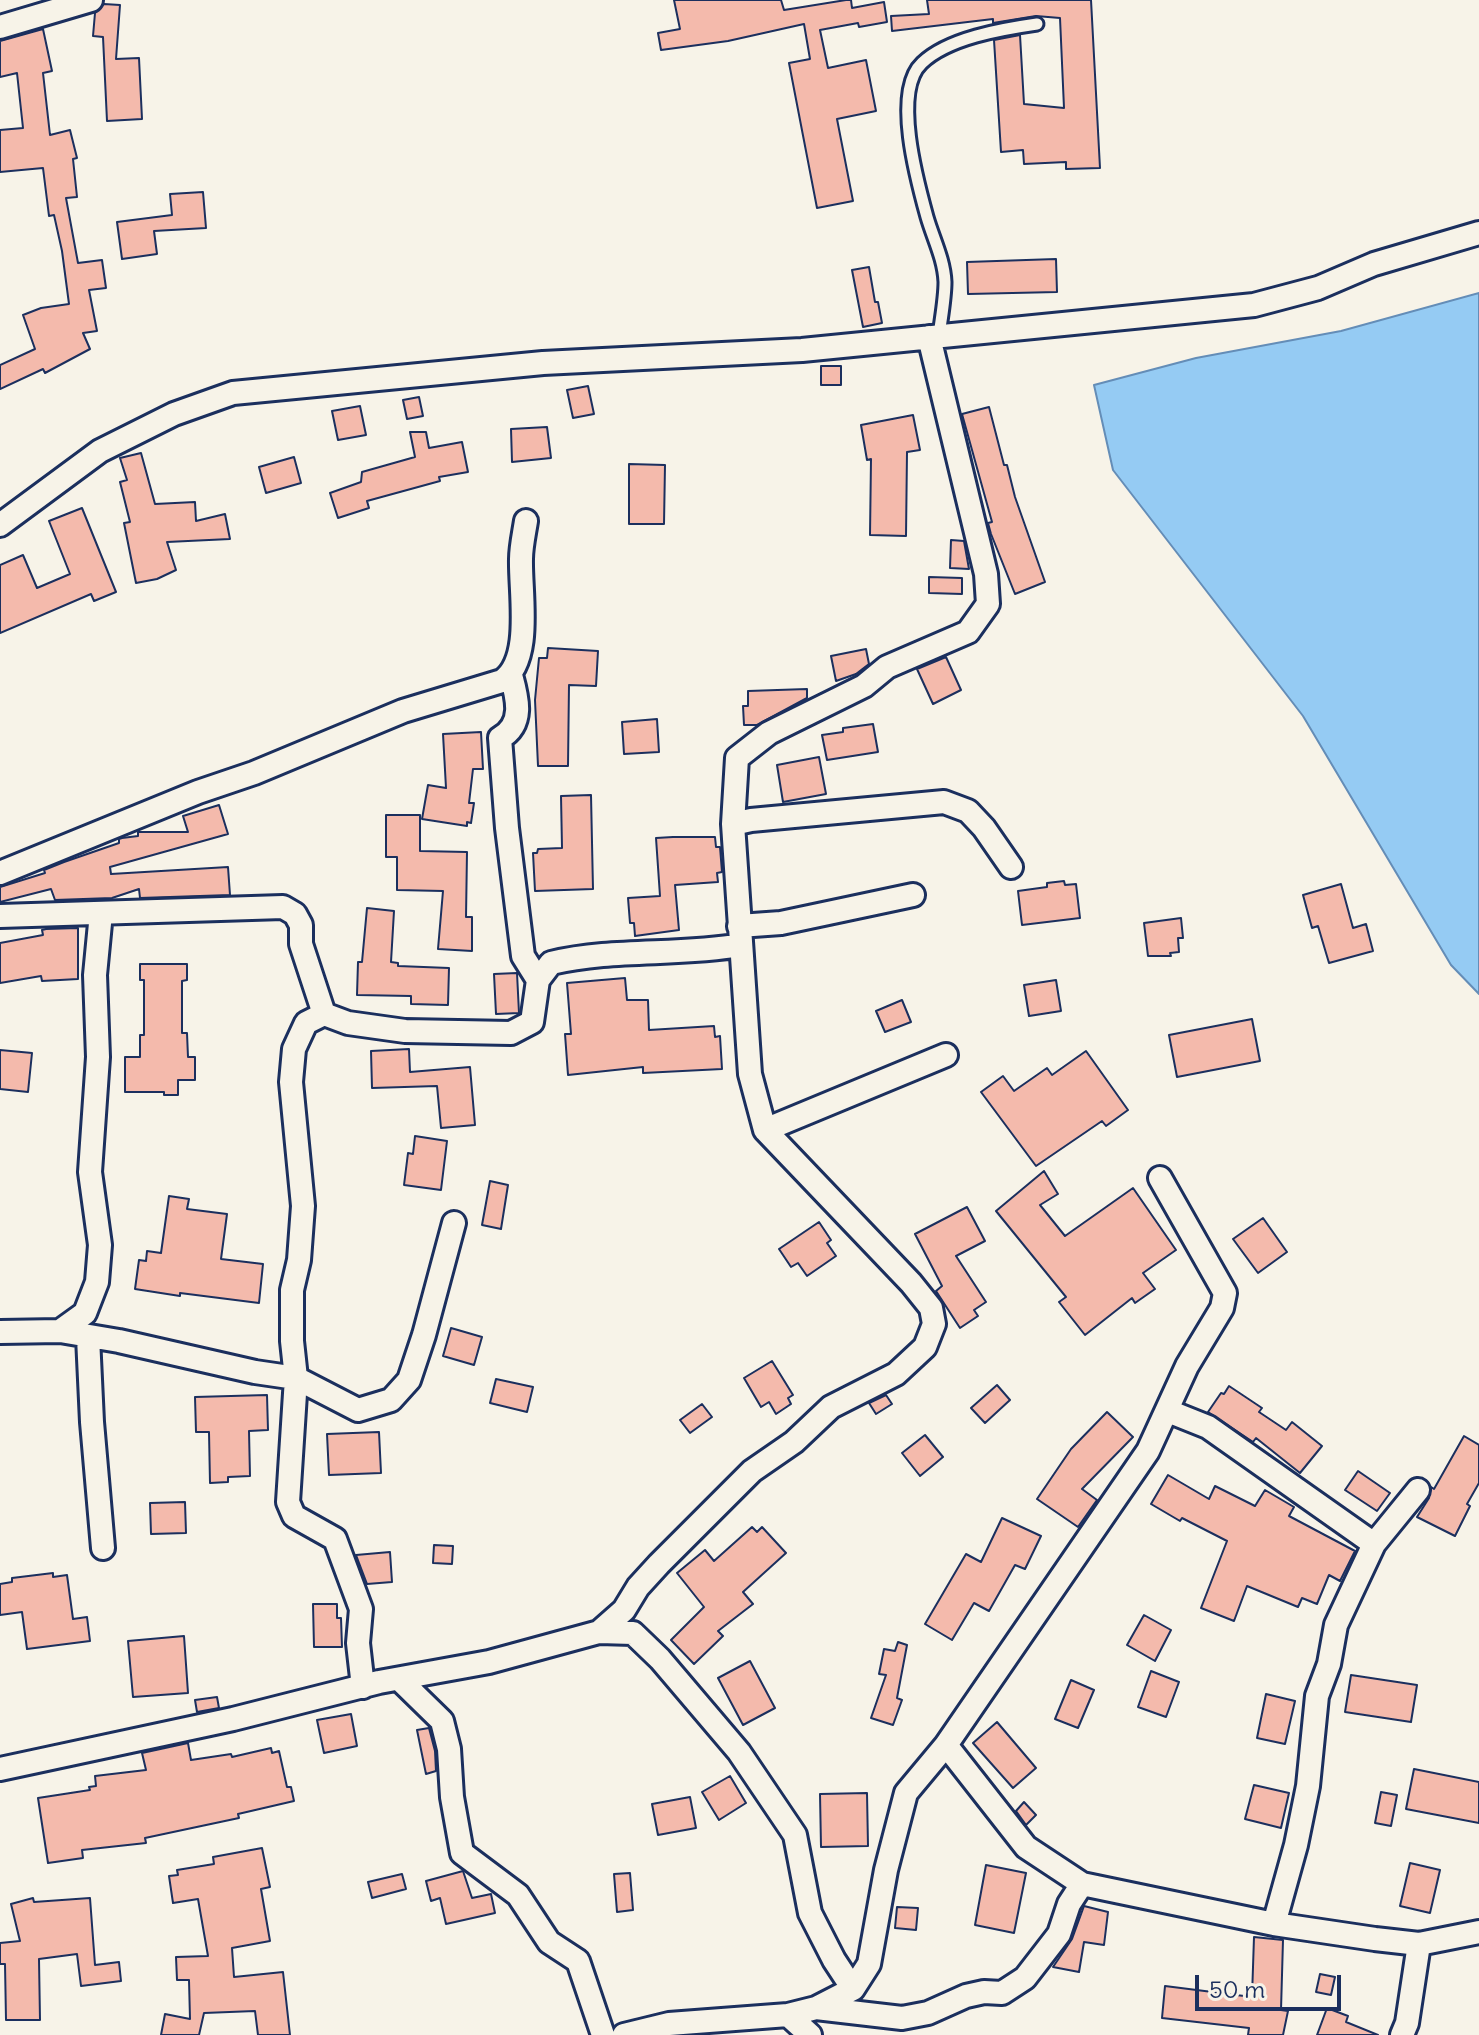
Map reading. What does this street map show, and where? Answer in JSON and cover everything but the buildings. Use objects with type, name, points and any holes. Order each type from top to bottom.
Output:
[{"type":"street","points":[[0,27],[91,0]]},
{"type":"street","points":[[0,525],[100,451],[174,414],[233,393],[543,363],[802,350],[1254,305],[1318,288],[1374,264],[1479,233]]},
{"type":"street","points":[[599,1632],[624,1610],[638,1587],[659,1564],[752,1471],[794,1442],[831,1407],[896,1374],[925,1347],[932,1333],[931,1308],[911,1283],[765,1130],[750,1074],[733,824],[737,758],[769,733],[864,686],[887,667],[968,632],[988,604],[986,574],[934,337]]},
{"type":"street","points":[[526,521],[520,558],[523,601],[520,647],[511,675],[518,700],[515,722],[500,738],[507,828],[523,956],[538,980]]},
{"type":"street","points":[[0,873],[403,711],[483,689],[511,675]]},
{"type":"street","points":[[733,824],[944,802],[968,811],[1011,867]]},
{"type":"street","points":[[363,1687],[358,1643],[361,1609],[335,1539],[294,1516],[288,1502],[296,1378],[292,1290],[299,1260],[303,1206],[291,1082],[294,1049],[306,1023],[324,1014],[348,1023],[405,1031],[511,1033],[532,1022],[538,980],[551,963],[575,957],[704,951],[740,935],[781,923],[913,895]]},
{"type":"street","points":[[0,916],[283,907],[295,914],[301,925],[301,944],[324,1014]]},
{"type":"street","points":[[60,1331],[85,1313],[97,1282],[100,1245],[90,1172],[98,1057],[95,975],[101,913]]},
{"type":"street","points":[[765,1130],[946,1055]]},
{"type":"street","points":[[624,2035],[669,2024],[788,2015],[816,2008],[853,1989],[869,1964],[886,1870],[906,1793],[946,1745],[1148,1451],[1187,1366],[1222,1308],[1225,1293],[1160,1178]]},
{"type":"street","points":[[0,1332],[60,1331],[296,1378],[358,1410],[391,1400],[409,1380],[454,1223]]},
{"type":"street","points":[[88,1337],[103,1548]]},
{"type":"street","points":[[1168,1411],[1208,1427],[1374,1544]]},
{"type":"street","points":[[1274,1924],[1296,1845],[1308,1786],[1317,1696],[1329,1664],[1336,1625],[1374,1544],[1418,1490]]},
{"type":"street","points":[[0,1769],[233,1719],[399,1679],[489,1662],[599,1632],[633,1633],[660,1659],[739,1752],[795,1835],[810,1913],[853,1989]]},
{"type":"street","points":[[399,1679],[442,1721],[449,1749],[452,1797],[462,1853],[518,1895],[549,1942],[578,1961],[603,2035]]},
{"type":"street","points":[[946,1745],[1026,1847],[1082,1884],[1274,1924],[1419,1944],[1479,1932]]},
{"type":"street","points":[[816,2008],[902,2018],[928,2013],[966,1996],[984,1992],[1002,1993],[1025,1978],[1059,1934],[1069,1904],[1082,1884]]},
{"type":"street","points":[[1402,2035],[1407,2023],[1419,1944]]},
{"type":"street","points":[[788,2015],[810,2035]]},
{"type":"lane","points":[[934,337],[945,282],[910,149],[908,86],[921,63],[949,46],[1002,29],[1037,24]]},
{"type":"water","points":[[1479,293],[1479,994],[1451,965],[1303,716],[1113,470],[1094,385],[1196,358],[1341,331]]}]
